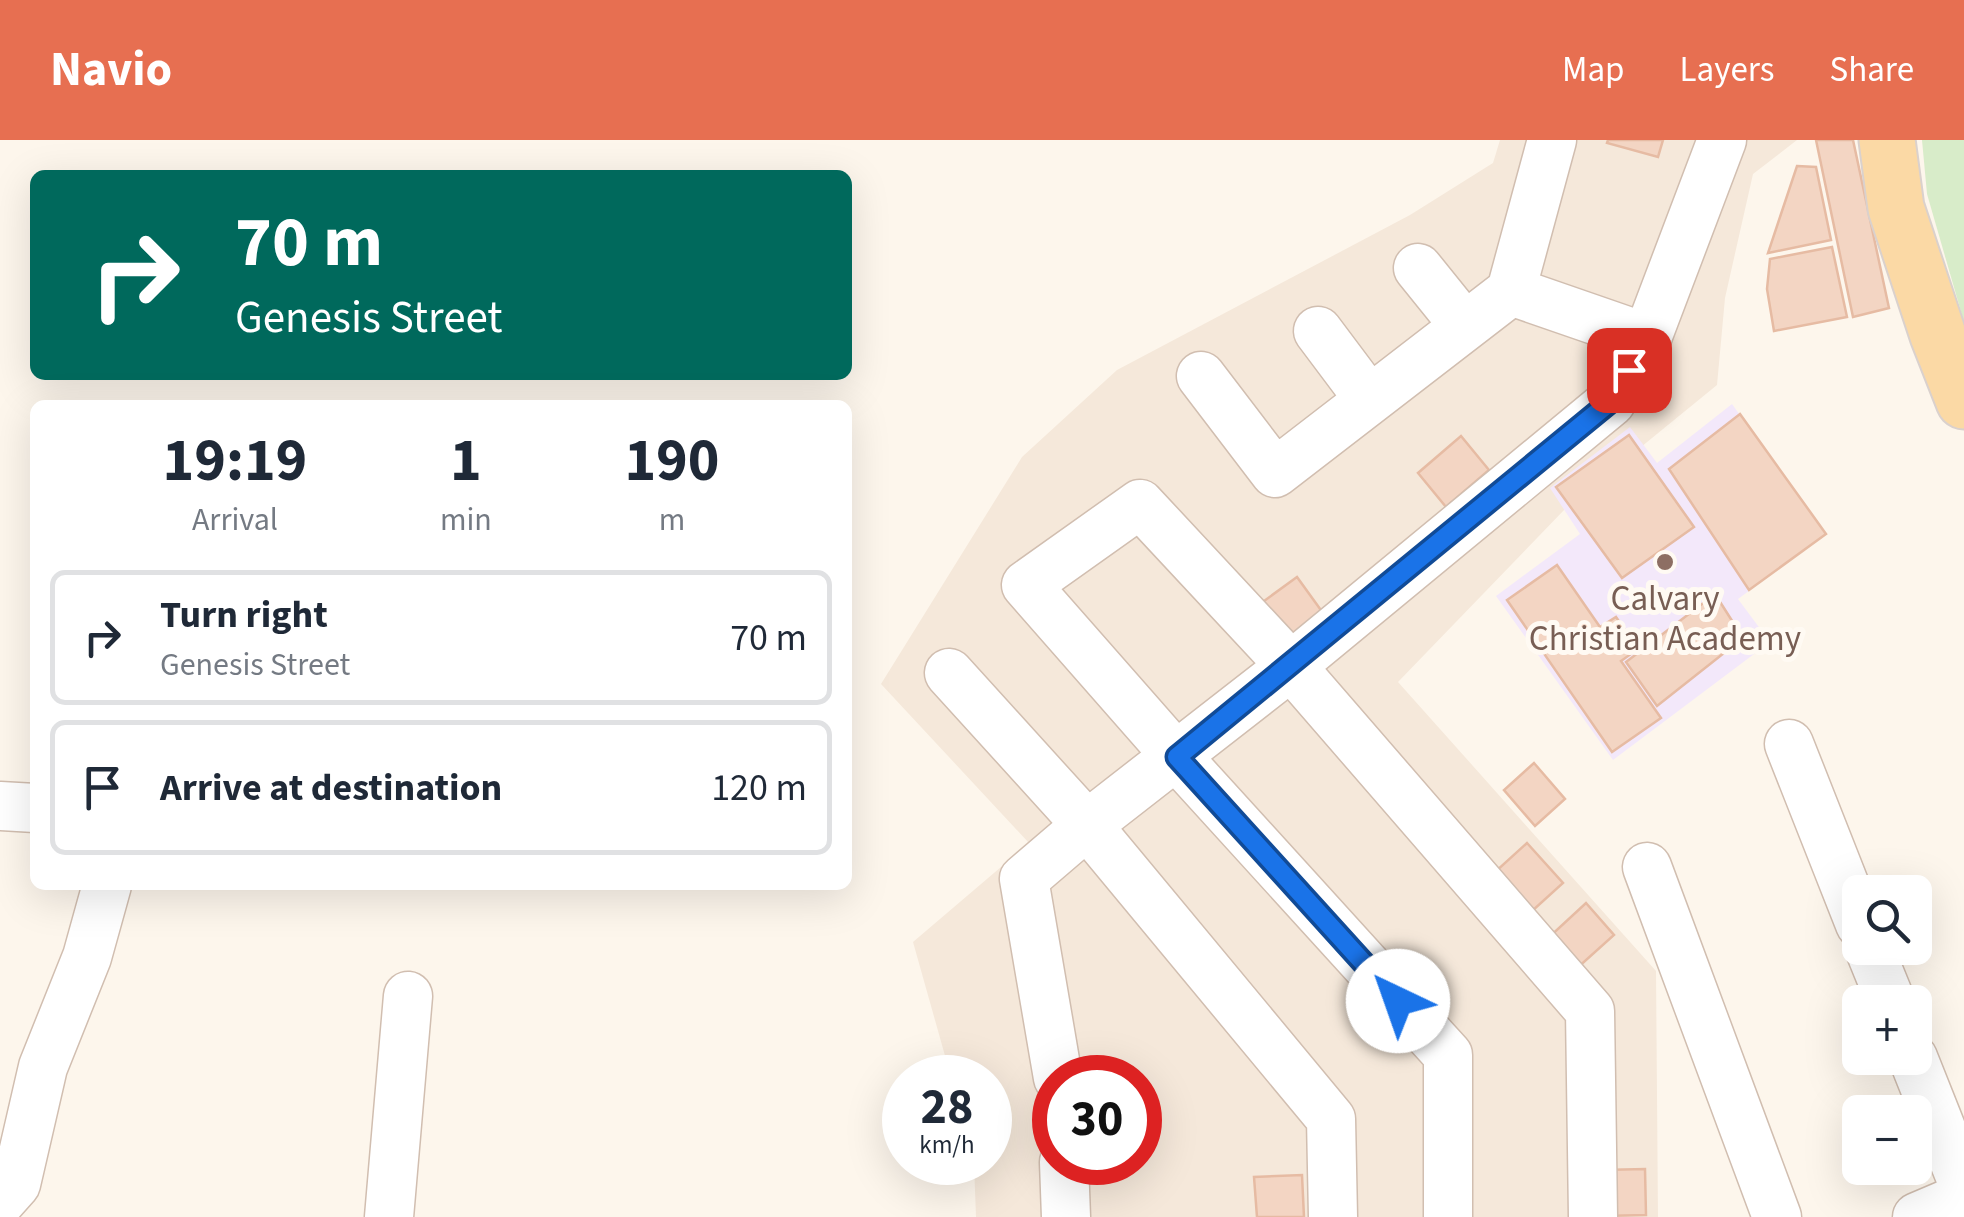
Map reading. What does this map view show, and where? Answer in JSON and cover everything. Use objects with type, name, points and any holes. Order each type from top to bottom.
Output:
[{"type":"main road","points":[[1887,140],[1896,208],[1964,402]]},
{"type":"street","points":[[1201,376],[1275,473],[1511,291],[1552,140]]},
{"type":"street","points":[[1054,1055],[1024,879],[1087,824],[1291,666],[1610,402],[1647,338],[1722,140]]},
{"type":"street","points":[[1418,268],[1464,325]]},
{"type":"street","points":[[1511,291],[1647,338]]},
{"type":"street","points":[[1318,331],[1369,399]]},
{"type":"street","points":[[1448,1217],[1448,1055],[1026,585],[1140,504],[1291,666],[1590,1011],[1592,1217]]},
{"type":"street","points":[[948,674],[1087,824],[1331,1119],[1333,1217]]},
{"type":"street","points":[[1789,744],[1842,878]]},
{"type":"street","points":[[0,806],[30,808]]},
{"type":"street","points":[[1648,867],[1776,1217]]},
{"type":"street","points":[[0,1202],[16,1184],[42,1067],[86,958],[106,890]]},
{"type":"street","points":[[388,1217],[408,996]]},
{"type":"street","points":[[1920,1075],[1964,1186]]},
{"type":"street","points":[[1065,1185],[1066,1217]]},
{"type":"street","points":[[1916,1217],[1964,1197]]},
{"type":"shaded area","points":[[1500,140],[1797,140],[1753,174],[1725,298],[1717,385],[1565,509],[1398,682],[1656,971],[1658,1217],[976,1217],[975,1185],[1012,1185],[1012,1055],[945,1055],[913,942],[1029,843],[881,684],[1022,457],[1117,370],[1410,215],[1493,163]]},
{"type":"shaded area","name":"Calvary Christian Academy","points":[[1732,404],[1826,534],[1738,599],[1770,642],[1613,760],[1496,596],[1580,534],[1550,488],[1630,427],[1657,463]]},
{"type":"green space","points":[[1922,140],[1964,140],[1964,322],[1927,194]]},
{"type":"building","points":[[1663,140],[1658,157],[1607,143]]},
{"type":"building","points":[[1816,140],[1853,140],[1889,308],[1853,317]]},
{"type":"building","points":[[1797,166],[1816,167],[1831,240],[1768,253]]},
{"type":"building","points":[[1832,247],[1847,317],[1774,331],[1767,289],[1770,259]]},
{"type":"building","points":[[1740,414],[1826,534],[1749,590],[1669,469]]},
{"type":"building","points":[[1629,435],[1694,527],[1622,578],[1556,487]]},
{"type":"building","points":[[1461,436],[1489,470],[1446,507],[1418,473]]},
{"type":"building","points":[[1557,565],[1600,627],[1616,617],[1638,649],[1621,661],[1661,718],[1612,752],[1507,600]]},
{"type":"building","points":[[1297,577],[1323,613],[1279,645],[1253,609]]},
{"type":"building","points":[[1715,594],[1743,638],[1657,706],[1626,662]]},
{"type":"building","points":[[1534,763],[1565,799],[1535,826],[1504,790]]},
{"type":"building","points":[[1527,843],[1563,883],[1531,912],[1495,872]]},
{"type":"building","points":[[1586,903],[1614,935],[1575,970],[1547,939]]},
{"type":"building","points":[[1645,1169],[1646,1215],[1602,1216],[1602,1170]]},
{"type":"building","points":[[1302,1175],[1304,1217],[1257,1217],[1254,1177]]},
{"type":"place","name":"Calvary Christian Academy","points":[[1665,562]]},
{"type":"route","points":[[1398,1001],[1177,757],[1610,402],[1629,370]]}]
